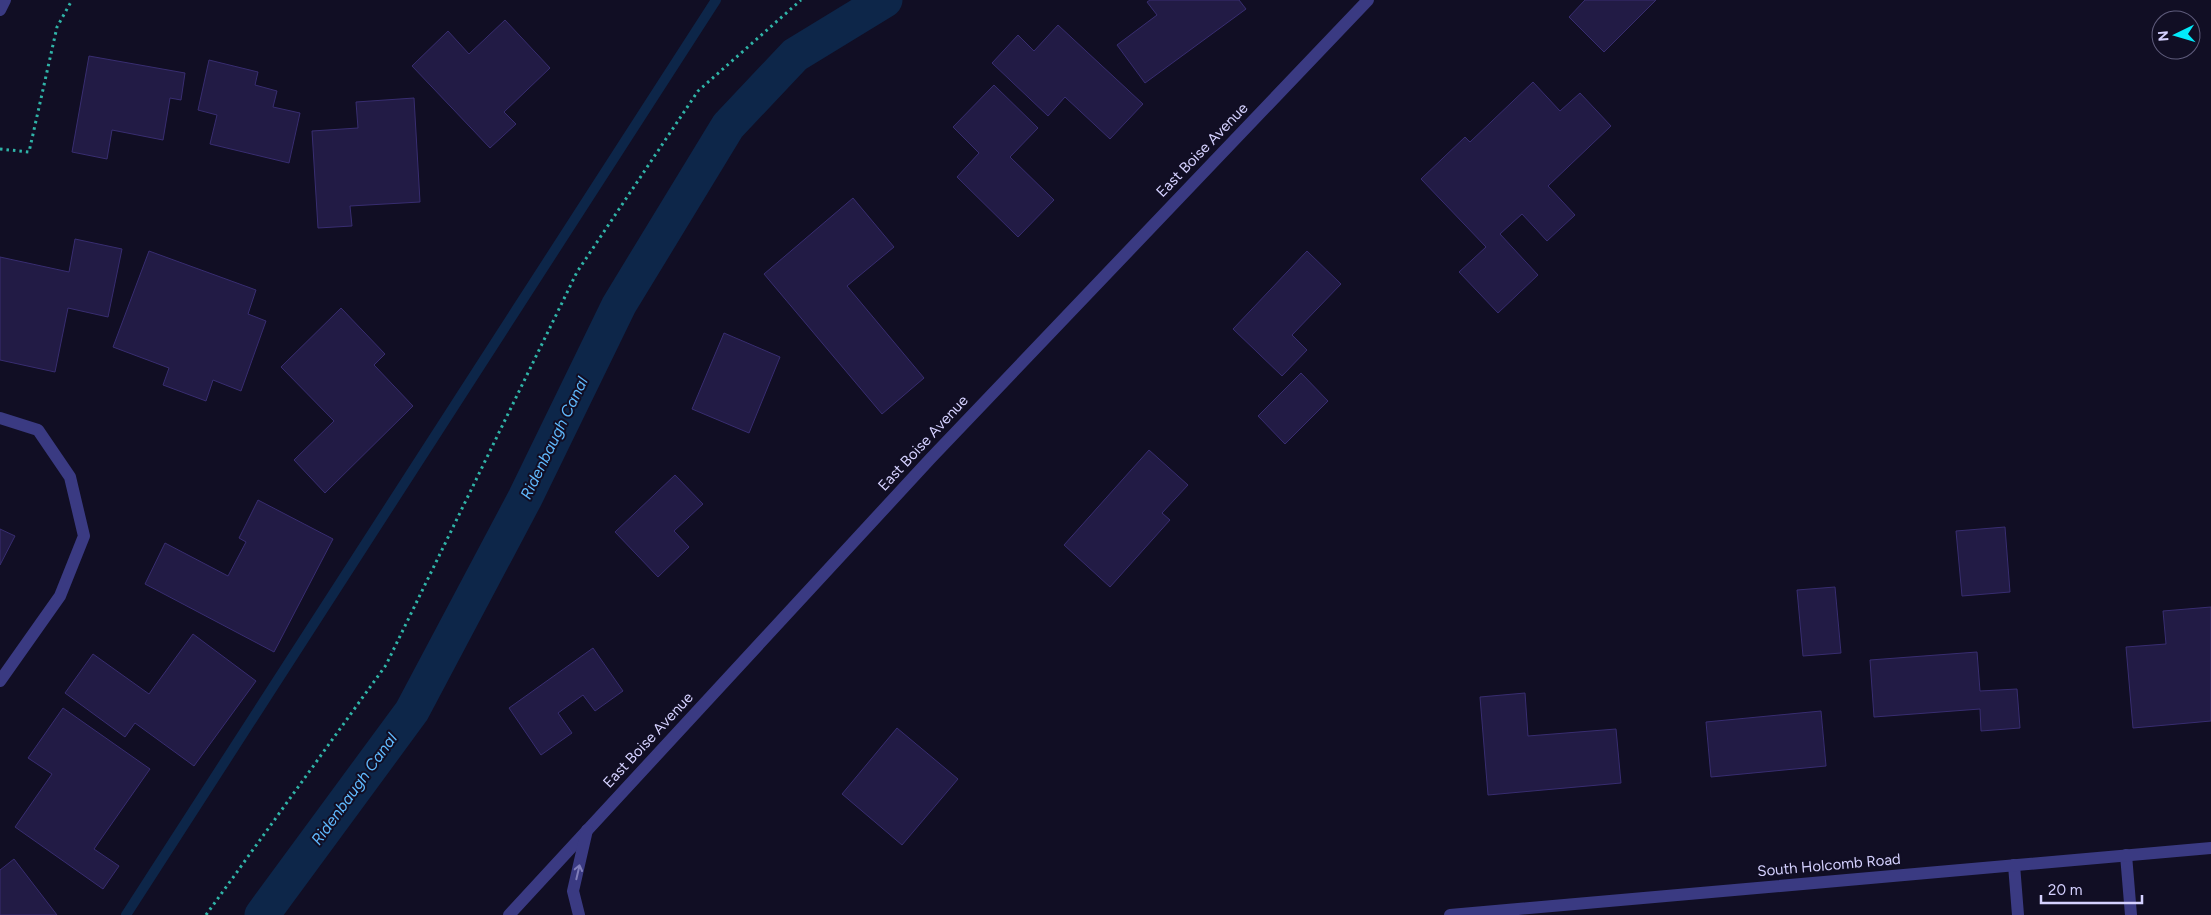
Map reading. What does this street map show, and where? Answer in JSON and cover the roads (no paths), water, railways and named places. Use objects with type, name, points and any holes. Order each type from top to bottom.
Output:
[{"type":"street","points":[[0,10],[5,0]]},
{"type":"street","name":"East Boise Avenue","points":[[509,915],[931,458],[1364,1]]},
{"type":"street","points":[[0,418],[38,430],[70,477],[84,536],[60,596],[0,682]]},
{"type":"street","points":[[579,915],[573,892],[587,830]]},
{"type":"street","name":"South Holcomb Road","points":[[1450,915],[2211,848]]},
{"type":"street","points":[[2126,855],[2131,915]]},
{"type":"street","points":[[2014,865],[2018,915]]},
{"type":"waterway","points":[[126,915],[716,0]]},
{"type":"waterway","name":"Ridenbaugh Canal","points":[[262,915],[412,711],[525,498],[619,305],[728,126],[795,55],[885,0]]}]
